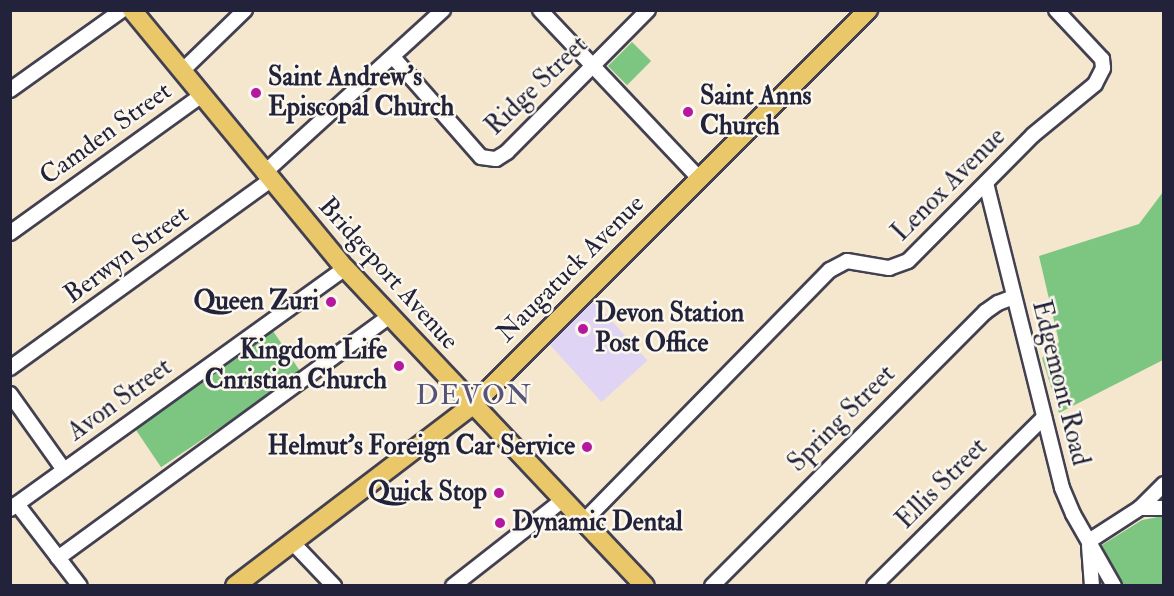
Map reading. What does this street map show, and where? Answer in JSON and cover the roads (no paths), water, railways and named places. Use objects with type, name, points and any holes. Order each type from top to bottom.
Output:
[{"type":"main road","name":"Bridgeport Avenue","points":[[132,10],[345,268],[645,585]]},
{"type":"main road","name":"Naugatuck Avenue","points":[[235,585],[473,405],[698,177],[868,10]]},
{"type":"street","points":[[10,90],[122,10]]},
{"type":"street","points":[[182,71],[245,10]]},
{"type":"street","name":"Berwyn Street","points":[[10,368],[268,177],[443,10]]},
{"type":"street","points":[[540,10],[698,177]]},
{"type":"street","name":"Ridge Street","points":[[393,57],[481,157],[496,159],[507,152],[648,10]]},
{"type":"street","name":"Lenox Avenue","points":[[585,520],[830,270],[854,260],[889,268],[903,264],[1033,135],[1095,84],[1103,68],[1098,53],[1056,10]]},
{"type":"street","name":"Camden Street","points":[[10,232],[201,96]]},
{"type":"street","name":"Edgemont Road","points":[[986,183],[1066,498],[1114,585]]},
{"type":"street","name":"Avon Street","points":[[14,506],[345,268]]},
{"type":"street","name":"Spring Street","points":[[712,585],[985,312],[998,303],[1014,297]]},
{"type":"street","points":[[58,558],[389,317]]},
{"type":"street","points":[[10,394],[64,470]]},
{"type":"street","name":"Ellis Street","points":[[874,585],[1044,417]]},
{"type":"street","points":[[1092,585],[1089,541],[1140,508],[1164,484]]},
{"type":"street","points":[[453,585],[564,499]]},
{"type":"street","points":[[14,506],[80,585]]},
{"type":"street","points":[[1140,508],[1164,508]]},
{"type":"street","points":[[292,542],[334,585]]},
{"type":"place","name":"Saint Andrew's Episcopal Church","points":[[256,93]]},
{"type":"place","name":"Saint Anns Church","points":[[688,112]]},
{"type":"place","name":"Queen Zuri","points":[[331,302]]},
{"type":"place","name":"Devon Station Post Office","points":[[583,329]]},
{"type":"place","name":"Kingdom Life Cnristian Church","points":[[399,366]]},
{"type":"place","name":"Helmut's Foreign Car Service","points":[[587,447]]},
{"type":"place","name":"Quick Stop","points":[[499,493]]},
{"type":"place","name":"Dynamic Dental","points":[[500,523]]},
{"type":"district","name":"DEVON","points":[[474,396]]}]
